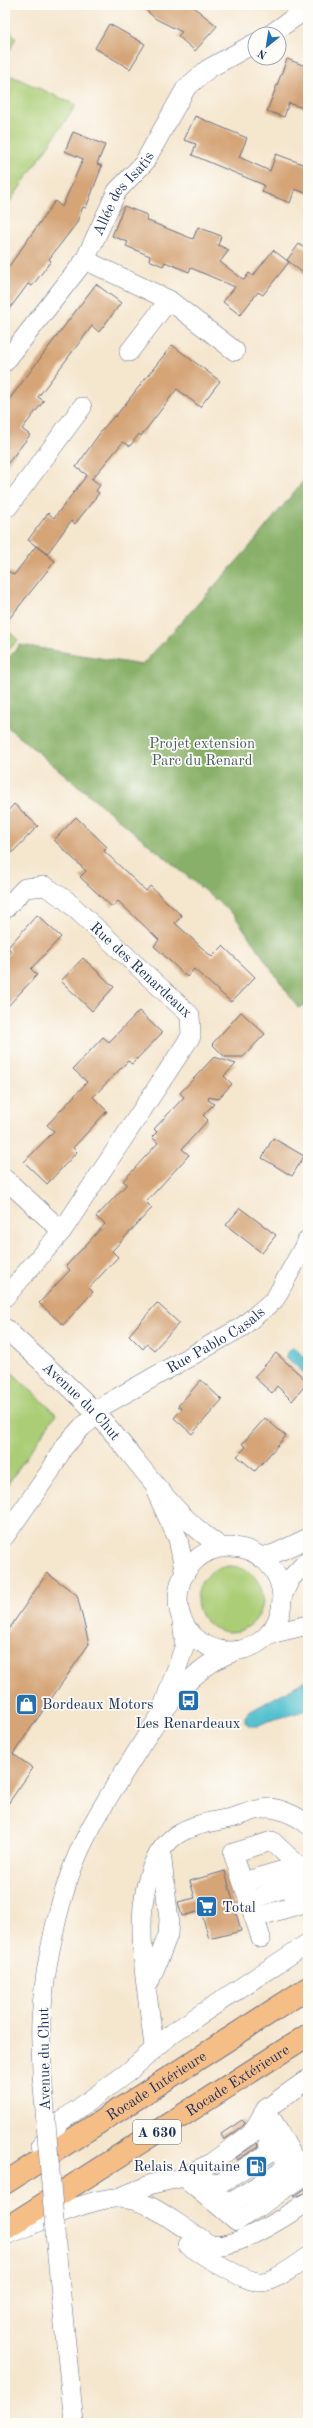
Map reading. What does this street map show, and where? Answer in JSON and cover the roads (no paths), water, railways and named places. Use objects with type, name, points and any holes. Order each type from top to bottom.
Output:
[{"type":"highway","name":"Rocade Intérieure","points":[[12,2178],[308,1988]]},
{"type":"highway","name":"Rocade Extérieure","points":[[5,2229],[308,2035]]},
{"type":"street","points":[[282,26],[305,10],[308,5]]},
{"type":"street","name":"Allée des Isatis","points":[[5,362],[85,260],[117,191],[144,163],[186,88],[208,69],[247,47]]},
{"type":"street","points":[[85,260],[169,300],[235,351]]},
{"type":"street","points":[[129,352],[169,300]]},
{"type":"street","points":[[5,504],[8,507],[82,407]]},
{"type":"street","name":"Rue des Renardeaux","points":[[5,909],[24,888],[45,886],[66,900],[190,1015],[191,1036],[62,1231],[5,1296]]},
{"type":"street","points":[[5,1179],[62,1231]]},
{"type":"street","name":"Rue Pablo Casals","points":[[5,1536],[51,1470],[62,1448],[95,1413],[242,1327],[275,1299],[308,1239]]},
{"type":"street","name":"Avenue du Chut","points":[[5,1328],[95,1413],[151,1480],[208,1539],[223,1548]]},
{"type":"street","name":"Avenue du Chut","points":[[151,1480],[178,1539],[185,1574]]},
{"type":"street","points":[[260,1557],[274,1554],[308,1538]]},
{"type":"street","points":[[223,1548],[245,1549],[260,1557],[272,1568],[279,1582],[282,1600],[308,1624],[270,1634],[253,1646],[233,1652],[217,1650],[202,1644],[190,1633],[182,1620],[178,1599],[179,1588],[185,1574],[193,1562],[204,1554],[223,1548]]},
{"type":"street","points":[[270,1634],[279,1620],[282,1600],[290,1579],[308,1560]]},
{"type":"street","name":"Avenue du Chut","points":[[157,1720],[185,1645],[182,1620]]},
{"type":"street","name":"Avenue du Chut","points":[[74,2423],[57,2256],[42,2076],[41,2022],[44,1988],[59,1915],[72,1870],[84,1840],[103,1806],[157,1720],[192,1678],[214,1658],[233,1652]]},
{"type":"street","points":[[154,2047],[142,1931],[143,1900],[145,1883],[152,1865],[161,1852],[170,1840],[186,1829],[269,1808],[303,1820],[308,1825]]},
{"type":"street","points":[[148,1986],[168,1936],[169,1920],[161,1852]]},
{"type":"street","points":[[245,1891],[284,1853],[308,1875]]},
{"type":"street","points":[[245,1891],[280,1871],[308,1885]]},
{"type":"street","points":[[245,1891],[281,1879],[308,1888]]},
{"type":"street","points":[[245,1891],[282,1889],[308,1892]]},
{"type":"street","points":[[245,1891],[286,1899],[308,1897]]},
{"type":"street","points":[[245,1891],[308,1902]]},
{"type":"street","points":[[245,1891],[261,1938]]},
{"type":"street","points":[[12,2178],[60,2122],[127,2073],[154,2047],[308,1943]]},
{"type":"street","points":[[5,2236],[96,2201],[116,2198],[152,2184],[184,2177],[223,2156],[251,2134],[266,2109],[308,2080]]},
{"type":"street","points":[[184,2177],[219,2184],[269,2152],[266,2109]]},
{"type":"street","points":[[184,2177],[234,2212],[296,2172],[266,2109]]},
{"type":"street","points":[[116,2198],[141,2202],[163,2213],[212,2245],[233,2243],[255,2233],[308,2202]]},
{"type":"street","points":[[116,2198],[150,2218],[189,2246],[236,2274],[262,2282],[290,2270],[308,2257]]},
{"type":"water","points":[[293,1347],[308,1360],[308,1373],[305,1374],[285,1356]]},
{"type":"water","points":[[308,1679],[308,1710],[268,1721],[257,1726],[250,1726],[245,1722],[245,1716],[251,1711]]},
{"type":"place","name":"Les Renardeaux","points":[[188,1700]]},
{"type":"place","name":"Bordeaux Motors","points":[[26,1704]]},
{"type":"place","name":"Total","points":[[207,1907]]},
{"type":"place","name":"Relais Aquitaine","points":[[256,2166]]},
{"type":"park label","name":"Projet extension Parc du Renard","points":[[202,752]]}]
